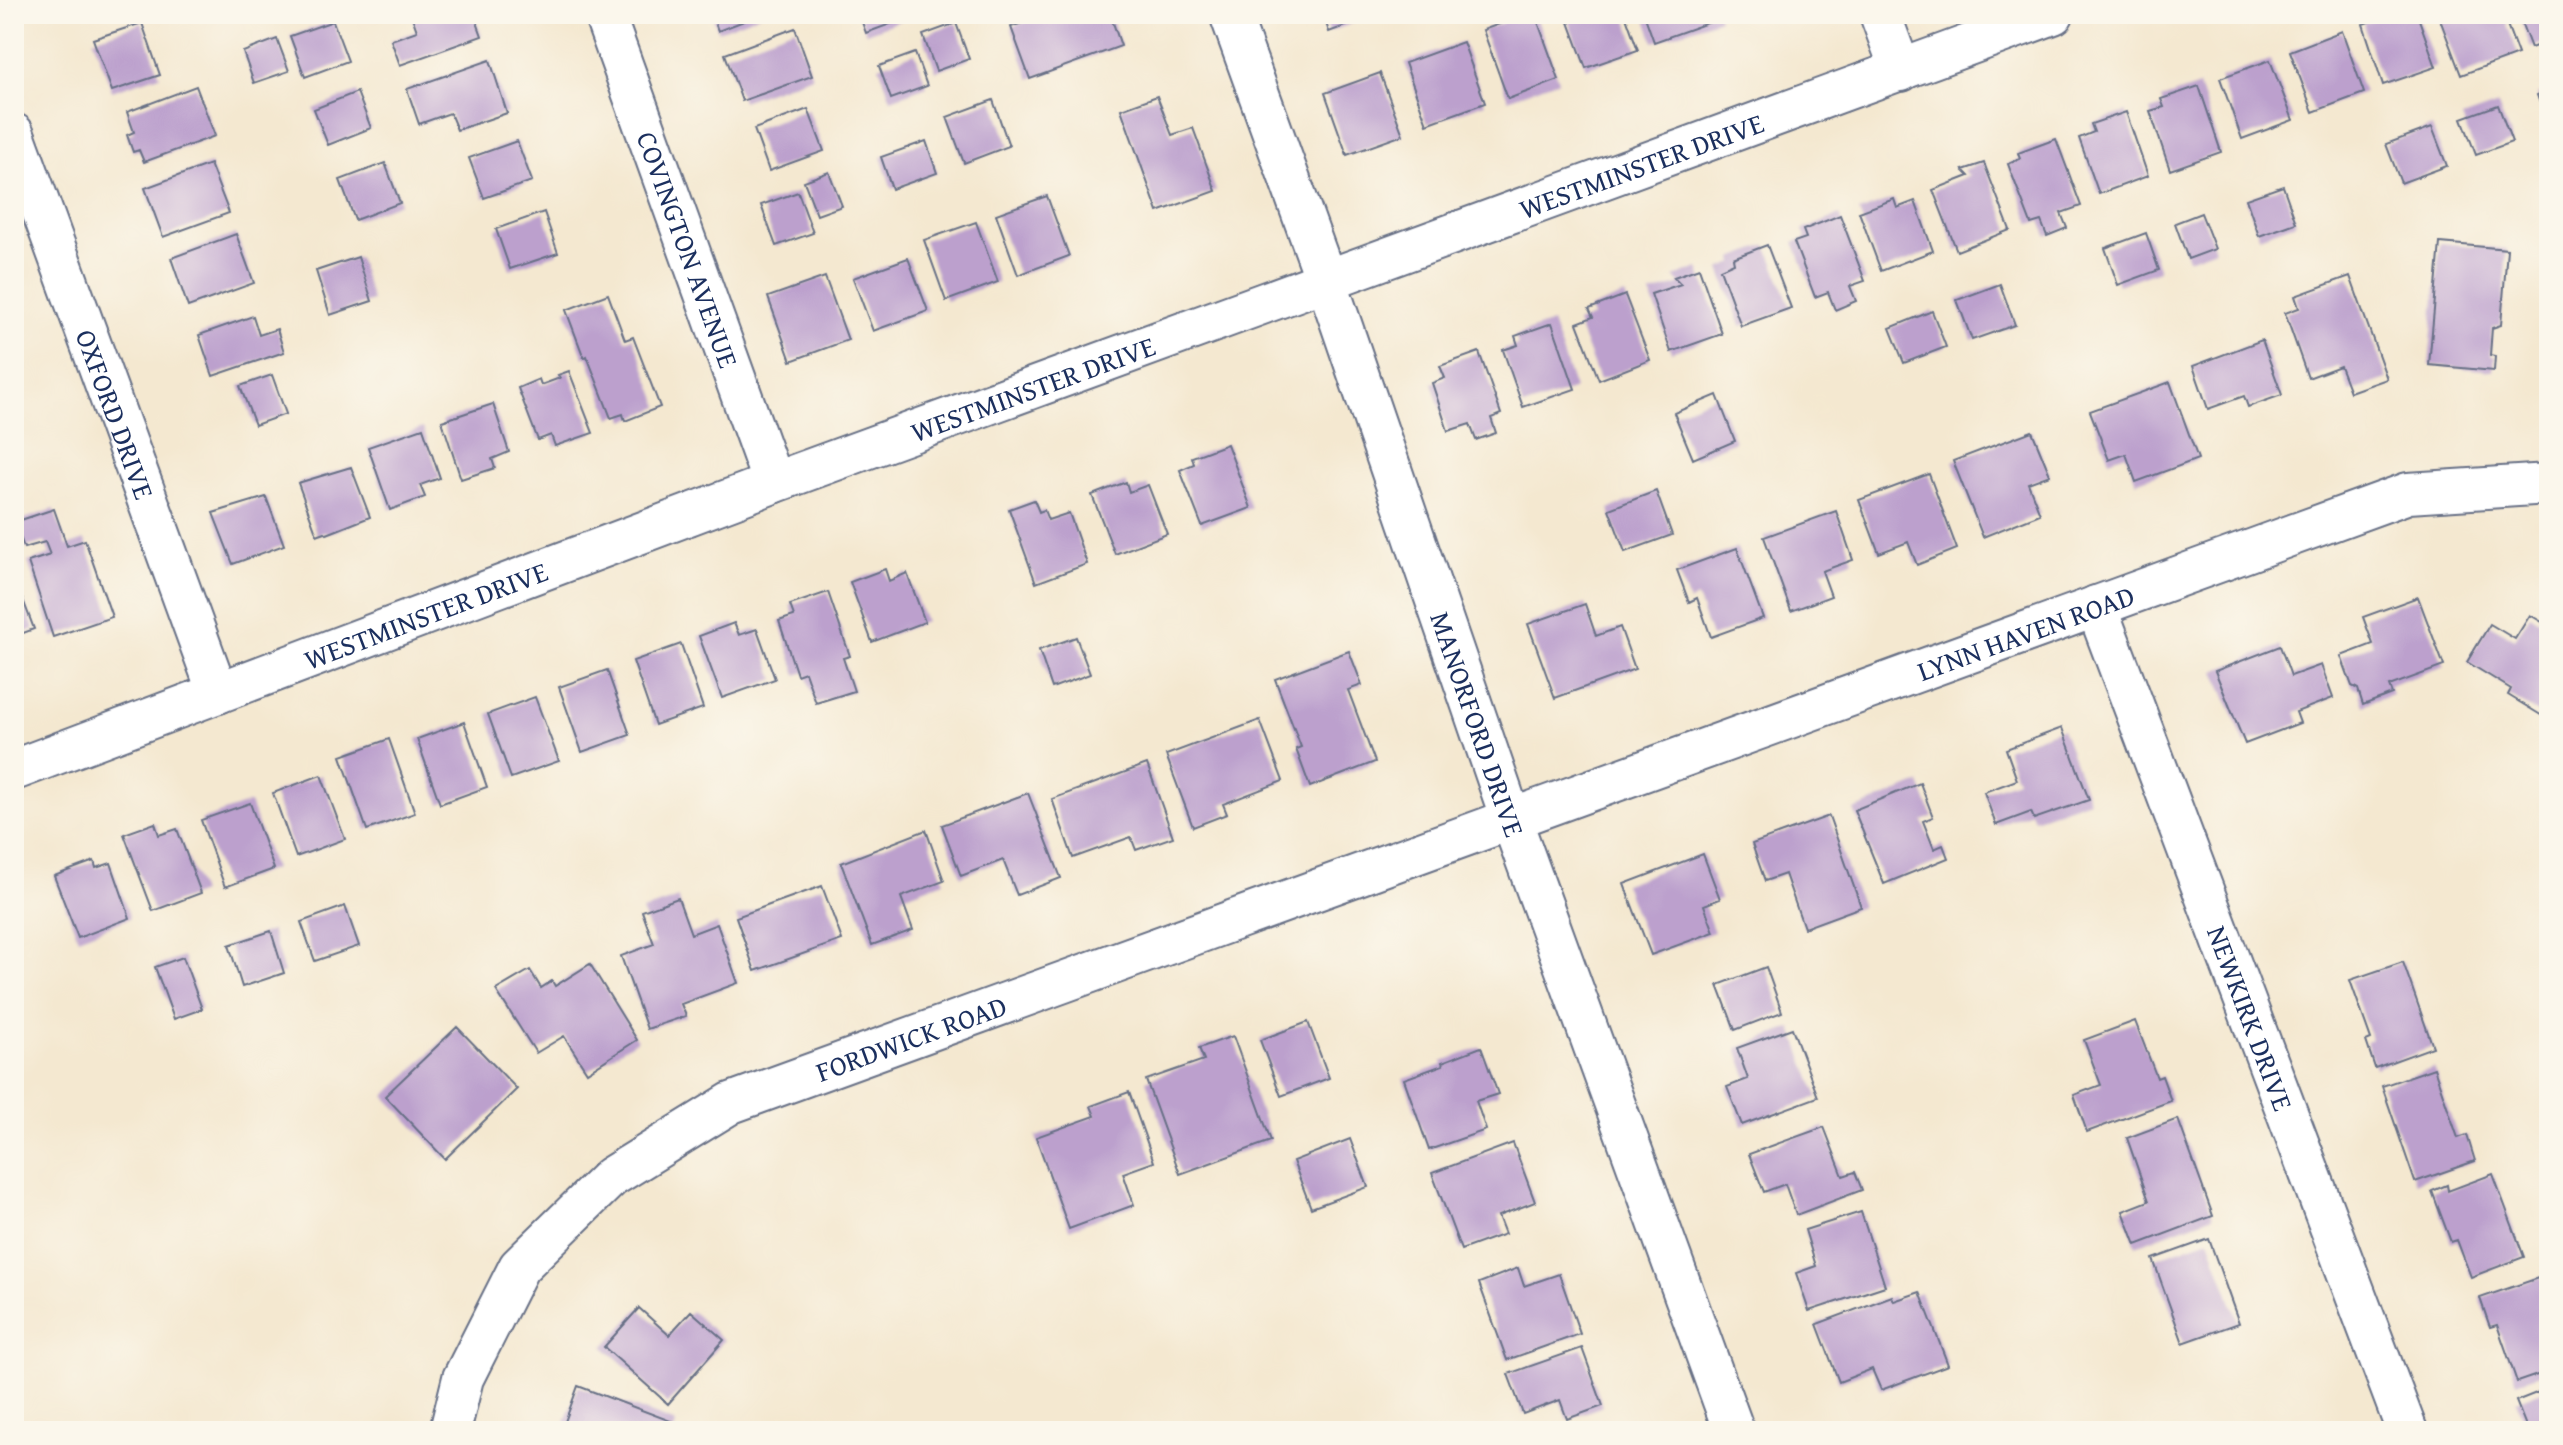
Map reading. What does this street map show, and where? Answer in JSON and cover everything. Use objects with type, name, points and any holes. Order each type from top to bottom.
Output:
[{"type":"street","name":"COVINGTON AVENUE","points":[[604,14],[773,483]]},
{"type":"street","name":"MANORFORD DRIVE","points":[[1230,14],[1326,280],[1511,819],[1734,1431]]},
{"type":"street","points":[[1880,14],[1901,71]]},
{"type":"street","name":"WESTMINSTER DRIVE","points":[[14,770],[773,483],[2053,14]]},
{"type":"street","name":"OXFORD DRIVE","points":[[14,134],[218,693]]},
{"type":"street","name":"LYNN HAVEN ROAD","points":[[1511,819],[2408,493],[2549,484]]},
{"type":"street","name":"NEWKIRK DRIVE","points":[[2096,606],[2407,1431]]},
{"type":"street","name":"FORDWICK ROAD","points":[[450,1431],[463,1378],[519,1267],[611,1177],[731,1103],[1511,819]]},
{"type":"building","points":[[411,14],[474,14],[482,36],[400,65],[391,40],[417,31]]},
{"type":"building","points":[[712,14],[762,14],[718,31]]},
{"type":"building","points":[[859,14],[902,14],[904,19],[866,33]]},
{"type":"building","points":[[1047,14],[1110,14],[1121,46],[1030,79],[1011,27]]},
{"type":"building","points":[[1323,14],[1377,14],[1329,32]]},
{"type":"building","points":[[1526,14],[1535,14],[1559,80],[1508,99],[1483,30]]},
{"type":"building","points":[[1566,14],[1625,14],[1638,50],[1586,68]]},
{"type":"building","points":[[1644,14],[1717,14],[1719,19],[1654,42]]},
{"type":"building","points":[[2390,14],[2417,14],[2436,67],[2383,85],[2363,24]]},
{"type":"building","points":[[2438,14],[2503,14],[2518,54],[2461,75]]},
{"type":"building","points":[[2518,14],[2549,14],[2549,41],[2531,48]]},
{"type":"building","points":[[333,21],[348,61],[305,77],[290,36]]},
{"type":"building","points":[[142,23],[160,75],[112,91],[93,39]]},
{"type":"building","points":[[956,23],[969,59],[936,71],[923,35]]},
{"type":"building","points":[[795,28],[812,76],[742,101],[725,54]]},
{"type":"building","points":[[2342,31],[2364,93],[2313,112],[2290,51]]},
{"type":"building","points":[[277,39],[289,71],[254,83],[243,52]]},
{"type":"building","points":[[1463,42],[1485,103],[1427,124],[1405,63]]},
{"type":"building","points":[[915,53],[927,86],[891,99],[879,66]]},
{"type":"building","points":[[490,60],[507,113],[457,130],[450,113],[419,124],[407,89]]},
{"type":"building","points":[[2270,60],[2293,120],[2242,139],[2220,78]]},
{"type":"building","points":[[1380,73],[1403,135],[1347,155],[1325,93]]},
{"type":"building","points":[[196,86],[215,136],[144,162],[139,150],[133,152],[127,135],[134,132],[127,112]]},
{"type":"building","points":[[2199,86],[2221,152],[2170,170],[2150,111],[2164,107],[2161,99]]},
{"type":"building","points":[[2549,90],[2549,127],[2537,95]]},
{"type":"building","points":[[357,92],[371,128],[328,145],[314,109]]},
{"type":"building","points":[[1157,96],[1172,135],[1193,128],[1216,191],[1158,212],[1121,109]]},
{"type":"building","points":[[993,100],[1009,146],[964,163],[947,117]]},
{"type":"building","points":[[2498,105],[2512,142],[2476,155],[2462,118]]},
{"type":"building","points":[[808,109],[824,151],[769,171],[754,129]]},
{"type":"building","points":[[2126,112],[2148,176],[2099,194],[2079,138],[2094,132],[2091,124]]},
{"type":"building","points":[[2432,127],[2447,166],[2401,183],[2386,144]]},
{"type":"building","points":[[2056,139],[2081,206],[2061,213],[2067,228],[2047,236],[2041,221],[2031,224],[2008,164],[2020,159],[2018,153]]},
{"type":"building","points":[[517,141],[532,181],[484,198],[469,158]]},
{"type":"building","points":[[926,141],[937,173],[892,189],[881,157]]},
{"type":"building","points":[[385,163],[400,203],[355,220],[340,180]]},
{"type":"building","points":[[1984,163],[2010,230],[1957,251],[1933,190],[1969,176],[1963,170]]},
{"type":"building","points":[[210,164],[229,213],[163,237],[145,188]]},
{"type":"building","points":[[829,172],[842,206],[817,215],[804,181]]},
{"type":"building","points":[[2283,186],[2296,223],[2259,236],[2246,199]]},
{"type":"building","points":[[798,192],[813,233],[776,246],[761,205]]},
{"type":"building","points":[[1047,196],[1069,256],[1018,275],[996,214]]},
{"type":"building","points":[[1894,199],[1897,208],[1915,201],[1933,251],[1881,271],[1859,212]]},
{"type":"building","points":[[544,212],[558,253],[510,269],[496,229]]},
{"type":"building","points":[[2201,213],[2215,249],[2188,259],[2175,223]]},
{"type":"building","points":[[1840,215],[1865,281],[1850,286],[1856,301],[1835,310],[1828,292],[1815,297],[1794,242],[1806,238],[1803,230]]},
{"type":"building","points":[[976,222],[998,282],[946,301],[924,240]]},
{"type":"building","points":[[2146,233],[2159,270],[2118,285],[2105,248]]},
{"type":"building","points":[[236,234],[254,283],[188,307],[171,258]]},
{"type":"building","points":[[2440,243],[2507,249],[2501,325],[2492,328],[2490,355],[2495,356],[2494,371],[2429,365]]},
{"type":"building","points":[[1767,245],[1791,308],[1741,326],[1720,269],[1734,263],[1733,258]]},
{"type":"building","points":[[358,257],[372,301],[330,315],[316,271]]},
{"type":"building","points":[[908,258],[928,311],[873,331],[853,278]]},
{"type":"building","points":[[1699,268],[1722,334],[1671,352],[1651,294],[1681,284],[1674,277]]},
{"type":"building","points":[[2350,276],[2387,379],[2350,392],[2340,366],[2308,378],[2285,313],[2299,308],[2295,296]]},
{"type":"building","points":[[825,277],[848,340],[791,361],[768,297]]},
{"type":"building","points":[[2000,284],[2015,325],[1972,340],[1957,300]]},
{"type":"building","points":[[608,294],[625,340],[633,337],[660,407],[625,421],[623,414],[611,418],[566,310]]},
{"type":"building","points":[[1625,295],[1650,360],[1599,380],[1577,323],[1593,317],[1589,309]]},
{"type":"building","points":[[1932,311],[1946,347],[1904,363],[1890,328]]},
{"type":"building","points":[[253,316],[259,335],[277,329],[284,352],[213,376],[199,335]]},
{"type":"building","points":[[1552,323],[1575,389],[1523,407],[1503,350],[1518,345],[1515,336]]},
{"type":"building","points":[[2262,340],[2282,395],[2248,407],[2244,396],[2208,409],[2193,366]]},
{"type":"building","points":[[1479,352],[1501,414],[1491,418],[1496,433],[1476,440],[1470,424],[1448,431],[1432,383],[1445,378],[1440,366]]},
{"type":"building","points":[[569,371],[593,433],[555,446],[551,435],[538,440],[518,388],[539,379],[541,385]]},
{"type":"building","points":[[272,375],[286,414],[255,425],[240,386]]},
{"type":"building","points":[[2170,382],[2198,459],[2136,482],[2126,454],[2109,460],[2090,411]]},
{"type":"building","points":[[1717,395],[1735,441],[1693,459],[1674,413]]},
{"type":"building","points":[[493,404],[509,452],[492,459],[495,468],[461,479],[442,421]]},
{"type":"building","points":[[423,428],[440,478],[420,485],[425,497],[390,510],[368,447]]},
{"type":"building","points":[[2032,431],[2050,475],[2028,483],[2040,514],[1983,537],[1953,461]]},
{"type":"building","points":[[1227,444],[1251,508],[1202,526],[1180,470],[1194,464],[1192,457]]},
{"type":"building","points":[[351,467],[370,517],[317,535],[298,483]]},
{"type":"building","points":[[1929,474],[1957,549],[1917,565],[1908,542],[1879,553],[1859,500]]},
{"type":"building","points":[[1126,482],[1129,492],[1148,485],[1167,534],[1115,554],[1092,495]]},
{"type":"building","points":[[1656,491],[1672,535],[1625,552],[1609,509]]},
{"type":"building","points":[[266,497],[284,545],[233,564],[213,513]]},
{"type":"building","points":[[1034,500],[1039,512],[1044,510],[1048,520],[1069,513],[1087,564],[1036,583],[1009,509]]},
{"type":"building","points":[[54,509],[67,546],[85,540],[112,617],[53,637],[28,562],[50,555],[45,542],[24,548],[15,522]]},
{"type":"building","points":[[1836,511],[1853,560],[1822,571],[1831,596],[1791,611],[1764,537]]},
{"type":"building","points":[[1737,548],[1763,618],[1711,637],[1697,598],[1689,602],[1677,570]]},
{"type":"building","points":[[885,569],[889,581],[907,573],[925,622],[872,642],[850,582]]},
{"type":"building","points":[[14,576],[34,629],[15,636],[18,646],[14,648]]},
{"type":"building","points":[[828,592],[850,656],[843,658],[854,691],[816,703],[805,672],[797,675],[779,621],[794,616],[790,605]]},
{"type":"building","points":[[2418,597],[2444,666],[2389,686],[2392,694],[2363,705],[2341,656],[2373,644],[2363,617]]},
{"type":"building","points":[[1585,604],[1596,636],[1620,627],[1635,669],[1555,698],[1528,624]]},
{"type":"building","points":[[2530,615],[2549,626],[2549,647],[2545,652],[2549,655],[2549,709],[2544,717],[2508,695],[2511,689],[2467,662],[2490,624],[2515,639]]},
{"type":"building","points":[[734,623],[739,635],[757,629],[775,679],[722,698],[699,636]]},
{"type":"building","points":[[1076,637],[1090,674],[1052,688],[1039,650]]},
{"type":"building","points":[[681,644],[703,708],[655,725],[633,661]]},
{"type":"building","points":[[2280,646],[2291,676],[2321,665],[2333,698],[2296,712],[2300,723],[2245,744],[2215,671]]},
{"type":"building","points":[[1349,651],[1362,685],[1348,690],[1375,762],[1310,787],[1296,749],[1301,747],[1275,679]]},
{"type":"building","points":[[607,670],[630,735],[582,752],[559,687]]},
{"type":"building","points":[[535,697],[559,761],[511,778],[488,714]]},
{"type":"building","points":[[1260,720],[1283,781],[1223,804],[1227,814],[1193,827],[1166,755]]},
{"type":"building","points":[[464,722],[487,787],[440,804],[417,739]]},
{"type":"building","points":[[2062,728],[2089,800],[2034,819],[2031,812],[1996,825],[1984,792],[2017,780],[2006,749]]},
{"type":"building","points":[[389,739],[415,813],[367,830],[341,756]]},
{"type":"building","points":[[1147,764],[1173,837],[1136,850],[1131,837],[1073,858],[1052,799]]},
{"type":"building","points":[[321,775],[345,839],[296,857],[273,793]]},
{"type":"building","points":[[1920,783],[1933,817],[1923,821],[1934,849],[1943,845],[1948,858],[1884,884],[1854,810]]},
{"type":"building","points":[[1028,793],[1061,878],[1017,895],[1003,860],[961,876],[942,825]]},
{"type":"building","points":[[250,803],[274,869],[225,887],[201,820]]},
{"type":"building","points":[[1829,816],[1861,907],[1804,928],[1785,874],[1765,881],[1752,844]]},
{"type":"building","points":[[155,823],[159,835],[177,829],[201,893],[153,911],[124,834]]},
{"type":"building","points":[[926,830],[944,881],[901,897],[913,930],[872,945],[841,863]]},
{"type":"building","points":[[1703,854],[1720,899],[1704,905],[1714,932],[1651,955],[1624,884]]},
{"type":"building","points":[[94,861],[96,868],[111,863],[130,918],[78,938],[54,876]]},
{"type":"building","points":[[822,886],[842,940],[755,971],[736,917]]},
{"type":"building","points":[[678,898],[691,934],[717,924],[738,983],[681,1004],[686,1016],[647,1029],[621,956],[654,944],[642,911]]},
{"type":"building","points":[[345,906],[359,946],[315,961],[301,922]]},
{"type":"building","points":[[271,931],[284,973],[242,987],[229,945]]},
{"type":"building","points":[[183,957],[202,1009],[174,1019],[155,967]]},
{"type":"building","points":[[2403,962],[2433,1047],[2375,1068],[2366,1041],[2371,1039],[2350,980]]},
{"type":"building","points":[[590,964],[637,1040],[587,1072],[564,1036],[536,1053],[496,990],[530,970],[541,988],[552,981],[555,986]]},
{"type":"building","points":[[1766,967],[1782,1012],[1735,1030],[1718,985]]},
{"type":"building","points":[[2135,1021],[2157,1078],[2162,1076],[2171,1101],[2087,1132],[2074,1095],[2101,1085],[2084,1040]]},
{"type":"building","points":[[1308,1022],[1329,1078],[1281,1096],[1260,1040]]},
{"type":"building","points":[[457,1027],[517,1089],[445,1159],[385,1096]]},
{"type":"building","points":[[1792,1028],[1818,1097],[1742,1125],[1727,1087],[1748,1079],[1737,1048]]},
{"type":"building","points":[[1233,1036],[1271,1141],[1180,1174],[1146,1080],[1204,1060],[1199,1048]]},
{"type":"building","points":[[1481,1047],[1498,1094],[1476,1101],[1486,1130],[1429,1150],[1404,1079]]},
{"type":"building","points":[[2434,1068],[2458,1138],[2467,1135],[2475,1161],[2415,1182],[2382,1086]]},
{"type":"building","points":[[1129,1092],[1154,1162],[1123,1173],[1134,1205],[1069,1229],[1036,1137],[1095,1116],[1091,1106]]},
{"type":"building","points":[[2178,1119],[2213,1216],[2136,1245],[2123,1211],[2149,1201],[2127,1138]]},
{"type":"building","points":[[1824,1127],[1843,1176],[1855,1172],[1862,1190],[1796,1215],[1785,1184],[1764,1192],[1749,1154]]},
{"type":"building","points":[[1350,1139],[1368,1187],[1311,1208],[1293,1161]]},
{"type":"building","points":[[1513,1143],[1535,1202],[1498,1216],[1505,1234],[1461,1250],[1432,1173]]},
{"type":"building","points":[[2493,1174],[2524,1257],[2471,1277],[2457,1240],[2451,1242],[2432,1191],[2447,1185],[2448,1191]]},
{"type":"building","points":[[1861,1212],[1885,1286],[1809,1311],[1796,1273],[1816,1266],[1805,1230]]},
{"type":"building","points":[[2209,1239],[2239,1323],[2183,1343],[2153,1259]]},
{"type":"building","points":[[1518,1268],[1524,1286],[1559,1274],[1580,1334],[1507,1360],[1479,1283]]},
{"type":"building","points":[[2541,1277],[2549,1298],[2549,1371],[2517,1382],[2497,1325],[2490,1327],[2480,1298]]},
{"type":"building","points":[[1920,1292],[1948,1365],[1881,1390],[1872,1369],[1839,1382],[1817,1324],[1892,1296],[1894,1301]]},
{"type":"building","points":[[639,1308],[669,1335],[691,1311],[724,1340],[668,1404],[604,1347]]},
{"type":"building","points":[[1582,1348],[1603,1406],[1567,1419],[1560,1400],[1523,1414],[1508,1374]]},
{"type":"building","points":[[578,1386],[676,1423],[673,1431],[562,1430]]},
{"type":"building","points":[[2549,1388],[2549,1431],[2528,1431],[2516,1401]]}]
